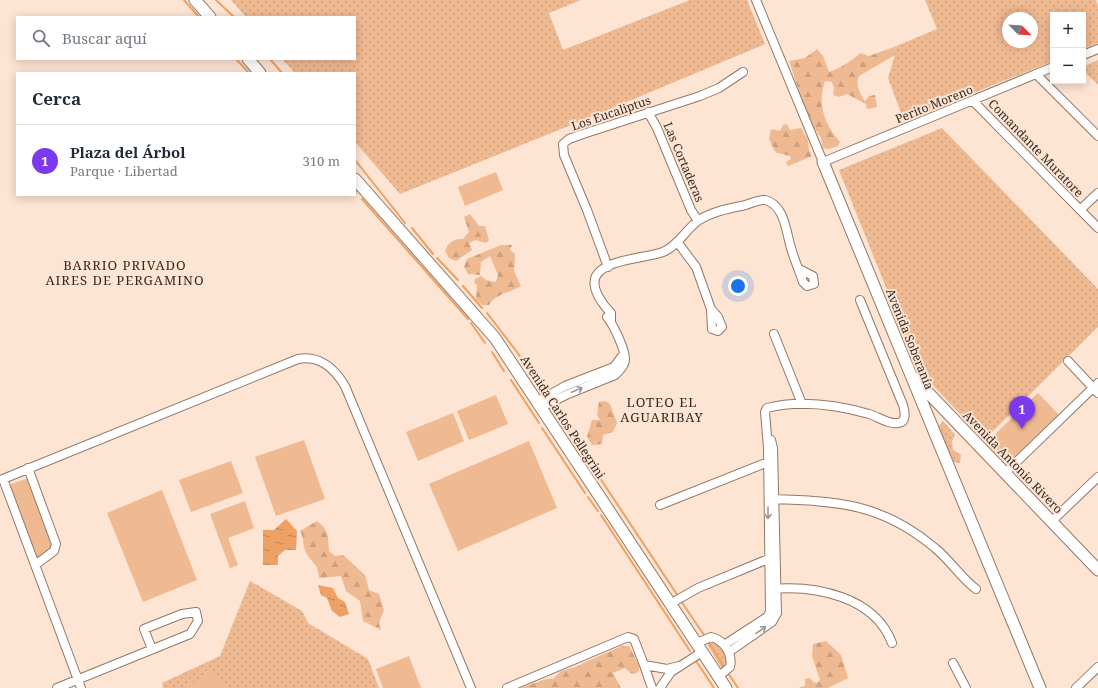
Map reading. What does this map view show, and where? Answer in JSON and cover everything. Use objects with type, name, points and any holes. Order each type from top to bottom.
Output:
[{"type":"street","points":[[195,0],[209,16]]},
{"type":"street","name":"Avenida Soberanía","points":[[756,0],[1040,688]]},
{"type":"street","points":[[1086,54],[1098,49]]},
{"type":"street","points":[[249,60],[259,72]]},
{"type":"street","name":"Perito Moreno","points":[[824,162],[1050,68]]},
{"type":"street","name":"Los Eucaliptus","points":[[608,267],[587,210],[564,155],[563,144],[583,134],[719,88],[743,72]]},
{"type":"street","points":[[1036,74],[1098,136]]},
{"type":"street","name":"Comandante Muratore","points":[[973,101],[1098,228]]},
{"type":"street","name":"Las Cortaderas","points":[[648,112],[657,128],[691,210],[698,221]]},
{"type":"street","name":"Avenida Carlos Pellegrini","points":[[356,179],[495,338],[540,404],[726,688]]},
{"type":"street","points":[[1080,210],[1098,193]]},
{"type":"street","points":[[540,404],[615,375],[621,369],[625,359],[624,351],[611,321],[606,315],[605,307],[595,287],[595,282],[600,271],[626,260],[662,252],[678,243],[698,221],[711,213],[761,200],[771,203],[782,216],[791,250],[799,269]]},
{"type":"street","points":[[678,243],[696,267],[711,309]]},
{"type":"street","points":[[772,499],[765,419],[765,412],[767,408],[779,405],[802,404],[851,410],[894,423],[900,423],[904,420],[905,411],[903,405],[860,300]]},
{"type":"street","points":[[774,334],[802,404]]},
{"type":"street","points":[[81,688],[3,479],[298,359],[308,357],[322,362],[338,375],[345,386],[472,688]]},
{"type":"street","points":[[1005,473],[1096,388],[1068,361]]},
{"type":"street","name":"Avenida Antonio Rivero","points":[[909,373],[1098,570]]},
{"type":"street","points":[[729,652],[776,618],[772,557],[773,448],[765,419]]},
{"type":"street","points":[[660,506],[768,462]]},
{"type":"street","points":[[28,468],[56,544],[54,551],[35,565]]},
{"type":"street","points":[[1052,521],[1098,477]]},
{"type":"street","points":[[772,499],[810,499],[847,504],[887,517],[924,539],[942,554],[976,589]]},
{"type":"street","points":[[670,604],[698,588],[772,557]]},
{"type":"street","points":[[773,589],[805,589],[825,592],[846,599],[860,606],[877,620],[890,637],[892,644]]},
{"type":"street","points":[[724,645],[767,616],[770,612],[773,589]]},
{"type":"street","points":[[57,688],[190,634],[198,621],[196,612],[182,614],[144,629],[152,649]]},
{"type":"street","points":[[507,688],[628,637],[634,639],[652,688]]},
{"type":"street","points":[[660,688],[670,672],[700,648],[711,637],[724,645],[731,658],[730,666],[718,676]]},
{"type":"street","points":[[953,663],[966,688]]},
{"type":"street","points":[[644,666],[667,669],[678,666]]},
{"type":"street","points":[[1076,688],[1098,667]]},
{"type":"green space","points":[[231,0],[581,0],[549,13],[563,50],[690,0],[747,0],[765,44],[591,117],[400,194],[356,143],[356,72],[294,72],[283,60],[356,60],[356,16],[245,16]]},
{"type":"green space","points":[[925,0],[1096,0],[1098,6],[1098,43],[1086,48],[1086,12],[1050,12],[1050,62],[904,121],[888,78],[895,55],[894,47],[937,29]]},
{"type":"green space","points":[[894,47],[895,55],[859,76],[858,79],[859,89],[865,101],[869,96],[875,95],[877,107],[867,109],[866,104],[847,94],[839,97],[833,95],[834,88],[832,82],[825,81],[822,106],[826,121],[840,142],[838,146],[829,149],[823,148],[821,138],[812,124],[802,100],[789,61],[805,58],[817,49],[823,56],[829,72],[846,64],[860,53],[869,56]]},
{"type":"green space","points":[[1098,60],[1098,85],[1086,73],[1086,66]]},
{"type":"green space","points":[[787,124],[790,130],[801,128],[808,140],[809,150],[812,156],[788,166],[786,162],[791,159],[790,156],[776,152],[773,149],[769,139],[771,129],[780,131],[783,125]]},
{"type":"green space","points":[[942,128],[1098,289],[1098,327],[984,440],[919,370],[839,170]]},
{"type":"green space","points":[[496,172],[503,190],[465,206],[458,187]]},
{"type":"green space","points":[[470,214],[479,226],[485,226],[489,240],[486,243],[475,240],[469,243],[472,250],[456,261],[449,258],[445,251],[448,245],[457,240],[463,239],[469,232],[464,217]]},
{"type":"green space","points":[[501,245],[512,245],[510,250],[515,254],[514,271],[521,286],[495,298],[489,305],[482,305],[476,299],[477,285],[474,283],[475,279],[481,276],[486,280],[496,282],[498,275],[490,256],[481,262],[480,275],[468,274],[464,267],[467,259]]},
{"type":"green space","points":[[1038,393],[1059,415],[1010,462],[1003,463],[985,444]]},
{"type":"green space","points":[[496,395],[508,424],[469,440],[457,411]]},
{"type":"green space","points":[[605,401],[610,404],[617,423],[613,432],[603,435],[602,444],[592,445],[587,437],[592,420],[600,420],[597,415],[599,402]]},
{"type":"green space","points":[[453,413],[464,441],[418,461],[406,432]]},
{"type":"green space","points":[[943,421],[955,435],[952,441],[953,450],[961,455],[960,463],[953,462],[943,441],[938,427]]},
{"type":"green space","points":[[304,440],[325,499],[276,516],[255,457]]},
{"type":"green space","points":[[529,441],[557,508],[458,551],[429,484]]},
{"type":"green space","points":[[231,461],[243,493],[191,512],[179,480]]},
{"type":"green space","points":[[28,478],[53,543],[51,548],[37,559],[9,485]]},
{"type":"green space","points":[[162,490],[197,580],[143,602],[107,513]]},
{"type":"green space","points":[[245,501],[254,528],[228,538],[238,565],[230,568],[210,514]]},
{"type":"green space","points":[[317,521],[326,530],[329,551],[335,556],[343,555],[365,575],[369,590],[379,594],[384,610],[379,623],[381,630],[363,621],[360,601],[346,591],[341,576],[319,578],[317,568],[305,550],[300,531]]},
{"type":"green space","points":[[250,581],[302,611],[308,623],[368,659],[379,688],[163,688],[162,683],[220,656]]},
{"type":"green space","points":[[714,640],[725,649],[728,663],[722,669],[706,642]]},
{"type":"green space","points":[[826,641],[841,655],[848,678],[828,688],[798,688],[805,686],[805,679],[810,678],[813,682],[817,683],[820,680],[812,656],[813,644]]},
{"type":"green space","points":[[622,646],[629,646],[639,665],[639,671],[635,674],[630,673],[625,668],[613,673],[621,688],[521,688],[546,679],[553,679],[561,671],[579,666]]},
{"type":"green space","points":[[409,656],[421,688],[383,688],[376,669]]},
{"type":"green space","points":[[208,672],[219,676],[226,688],[187,688],[203,677]]},
{"type":"water","points":[[286,519],[297,531],[296,550],[285,550],[278,556],[278,565],[263,565],[263,530],[274,530]]},
{"type":"water","points":[[318,585],[333,588],[338,598],[345,602],[349,614],[340,617],[332,611],[327,598],[321,595]]},
{"type":"waterway","points":[[184,0],[198,16]]},
{"type":"waterway","points":[[216,0],[233,16]]},
{"type":"waterway","points":[[237,60],[248,72]]},
{"type":"waterway","points":[[271,60],[281,72]]},
{"type":"waterway","points":[[356,161],[405,223]]},
{"type":"waterway","points":[[362,199],[468,319]]},
{"type":"waterway","points":[[412,228],[433,254]]},
{"type":"waterway","points":[[437,258],[458,280]]},
{"type":"waterway","points":[[463,286],[482,308]]},
{"type":"waterway","points":[[487,313],[517,352],[544,393]]},
{"type":"waterway","points":[[471,323],[485,343]]},
{"type":"waterway","points":[[492,352],[504,371]]},
{"type":"waterway","points":[[511,380],[539,423]]},
{"type":"waterway","points":[[552,407],[580,449]]},
{"type":"waterway","points":[[542,428],[585,493]]},
{"type":"waterway","points":[[583,453],[590,463]]},
{"type":"waterway","points":[[596,472],[678,596]]},
{"type":"waterway","points":[[588,497],[598,511]]},
{"type":"waterway","points":[[601,515],[690,651]]},
{"type":"waterway","points":[[681,601],[704,635]]},
{"type":"waterway","points":[[708,641],[724,667]]},
{"type":"waterway","points":[[696,661],[714,688]]},
{"type":"waterway","points":[[728,673],[738,688]]},
{"type":"place","name":"Plaza del Árbol","points":[[1022,429]]},
{"type":"district","name":"BARRIO PRIVADO AIRES DE PERGAMINO","points":[[125,272]]},
{"type":"district","name":"LOTEO EL AGUARIBAY","points":[[662,410]]}]
